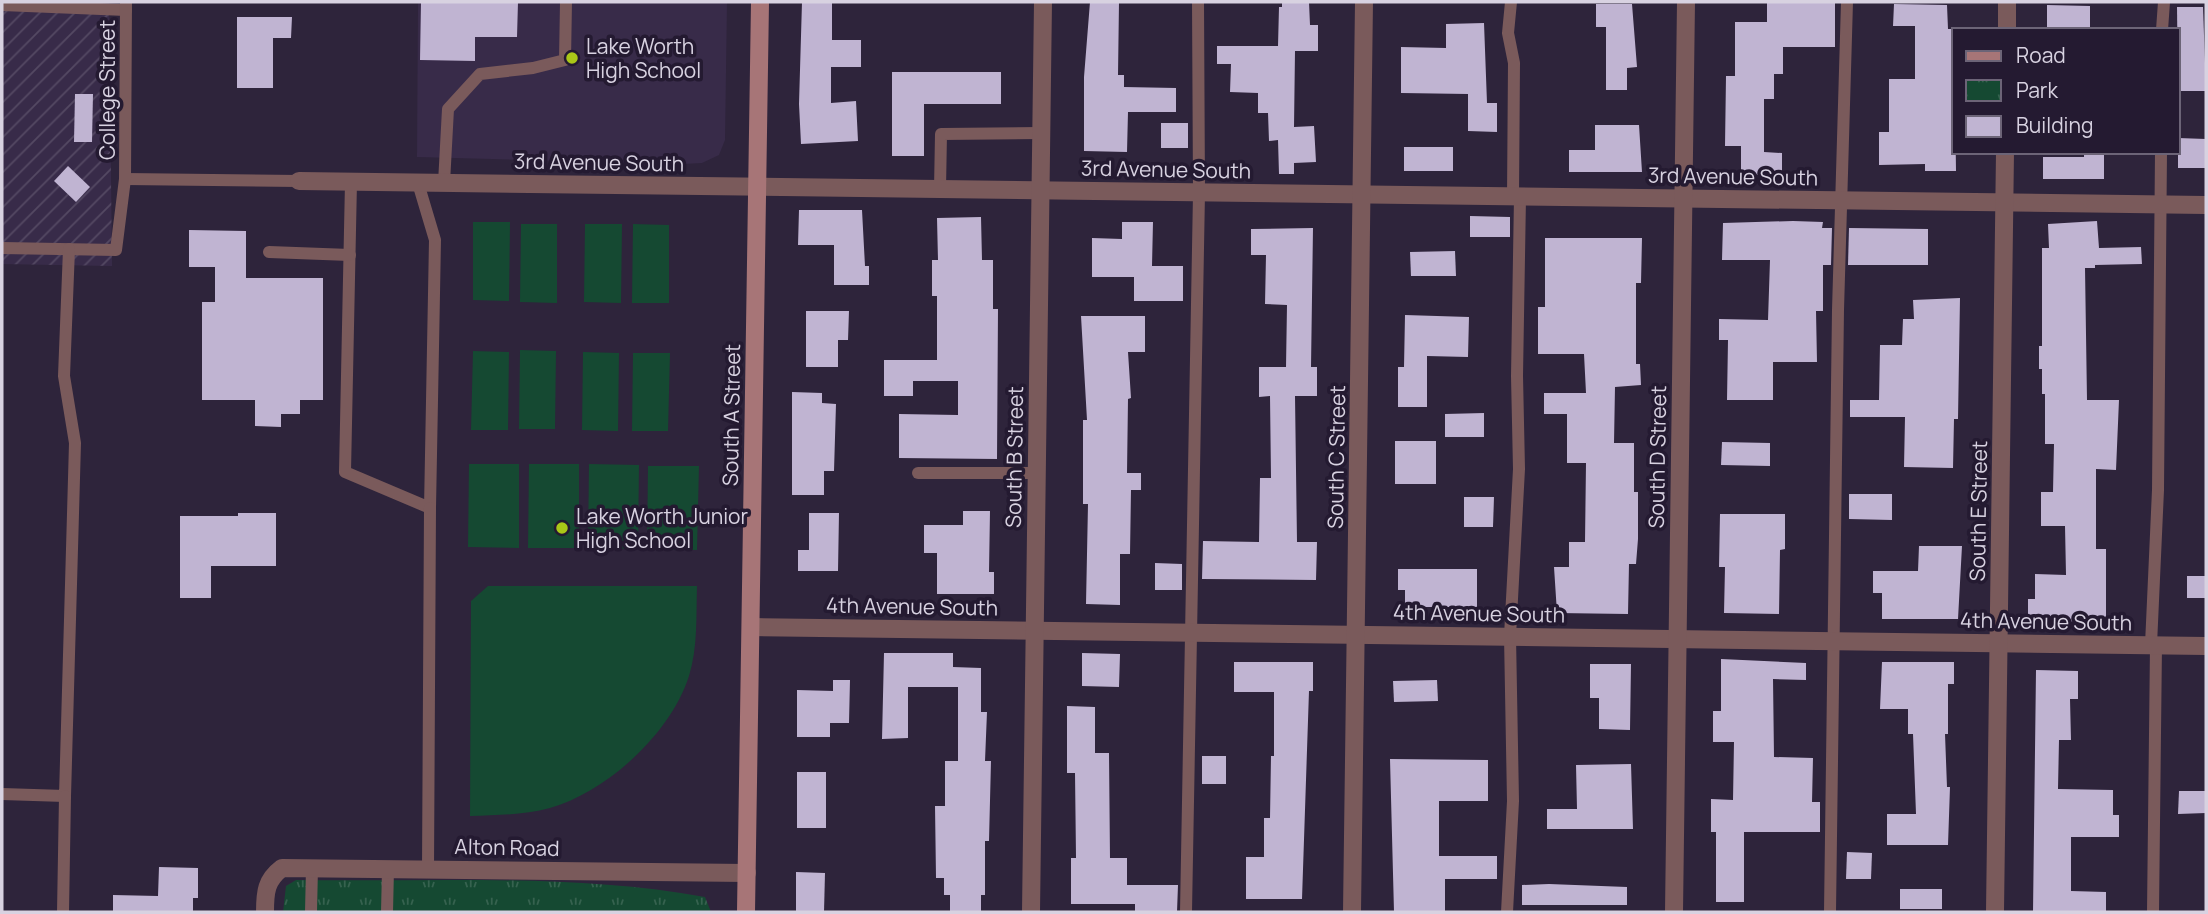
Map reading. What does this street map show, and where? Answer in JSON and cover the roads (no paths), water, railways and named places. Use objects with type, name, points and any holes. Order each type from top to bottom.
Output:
[{"type":"street","name":"South A Street","points":[[746,912],[760,2]]},
{"type":"street","name":"South B Street","points":[[1031,912],[1043,2]]},
{"type":"street","name":"South C Street","points":[[1352,912],[1364,2]]},
{"type":"street","name":"South D Street","points":[[1674,912],[1686,2]]},
{"type":"street","points":[[2007,2],[2007,28]]},
{"type":"street","name":"South E Street","points":[[1995,912],[2005,154]]},
{"type":"street","name":"3rd Avenue South","points":[[299,181],[2206,205]]},
{"type":"street","name":"4th Avenue South","points":[[751,627],[2206,646]]},
{"type":"street","name":"Alton Road","points":[[265,912],[265,892],[270,877],[282,868],[747,873]]},
{"type":"lane","points":[[444,183],[448,109],[480,74],[487,71],[533,68],[565,60],[566,2]]},
{"type":"lane","points":[[1186,912],[1199,193],[1198,2]]},
{"type":"lane","points":[[1507,912],[1513,802],[1510,636],[1519,469],[1514,63],[1508,33],[1511,2]]},
{"type":"lane","points":[[1829,912],[1838,310],[1847,2]]},
{"type":"lane","points":[[2162,28],[2164,2]]},
{"type":"lane","points":[[2,5],[126,6]]},
{"type":"lane","name":"College Street","points":[[69,249],[116,250],[125,179],[126,6]]},
{"type":"lane","points":[[940,189],[941,134],[1041,133]]},
{"type":"lane","points":[[2153,912],[2161,154]]},
{"type":"lane","name":"3rd Avenue South","points":[[125,179],[299,181]]},
{"type":"lane","points":[[351,182],[345,472],[430,508]]},
{"type":"lane","points":[[418,183],[435,240],[428,869]]},
{"type":"lane","points":[[2,248],[69,249],[64,376],[75,443],[64,912]]},
{"type":"lane","points":[[269,252],[350,255]]},
{"type":"lane","points":[[918,473],[1037,473]]},
{"type":"lane","points":[[2,794],[65,796]]},
{"type":"lane","points":[[311,912],[312,868]]},
{"type":"lane","points":[[387,912],[388,869]]},
{"type":"place","name":"Lake Worth High School","points":[[572,58]]},
{"type":"place","name":"Lake Worth Junior High School","points":[[562,528]]}]
